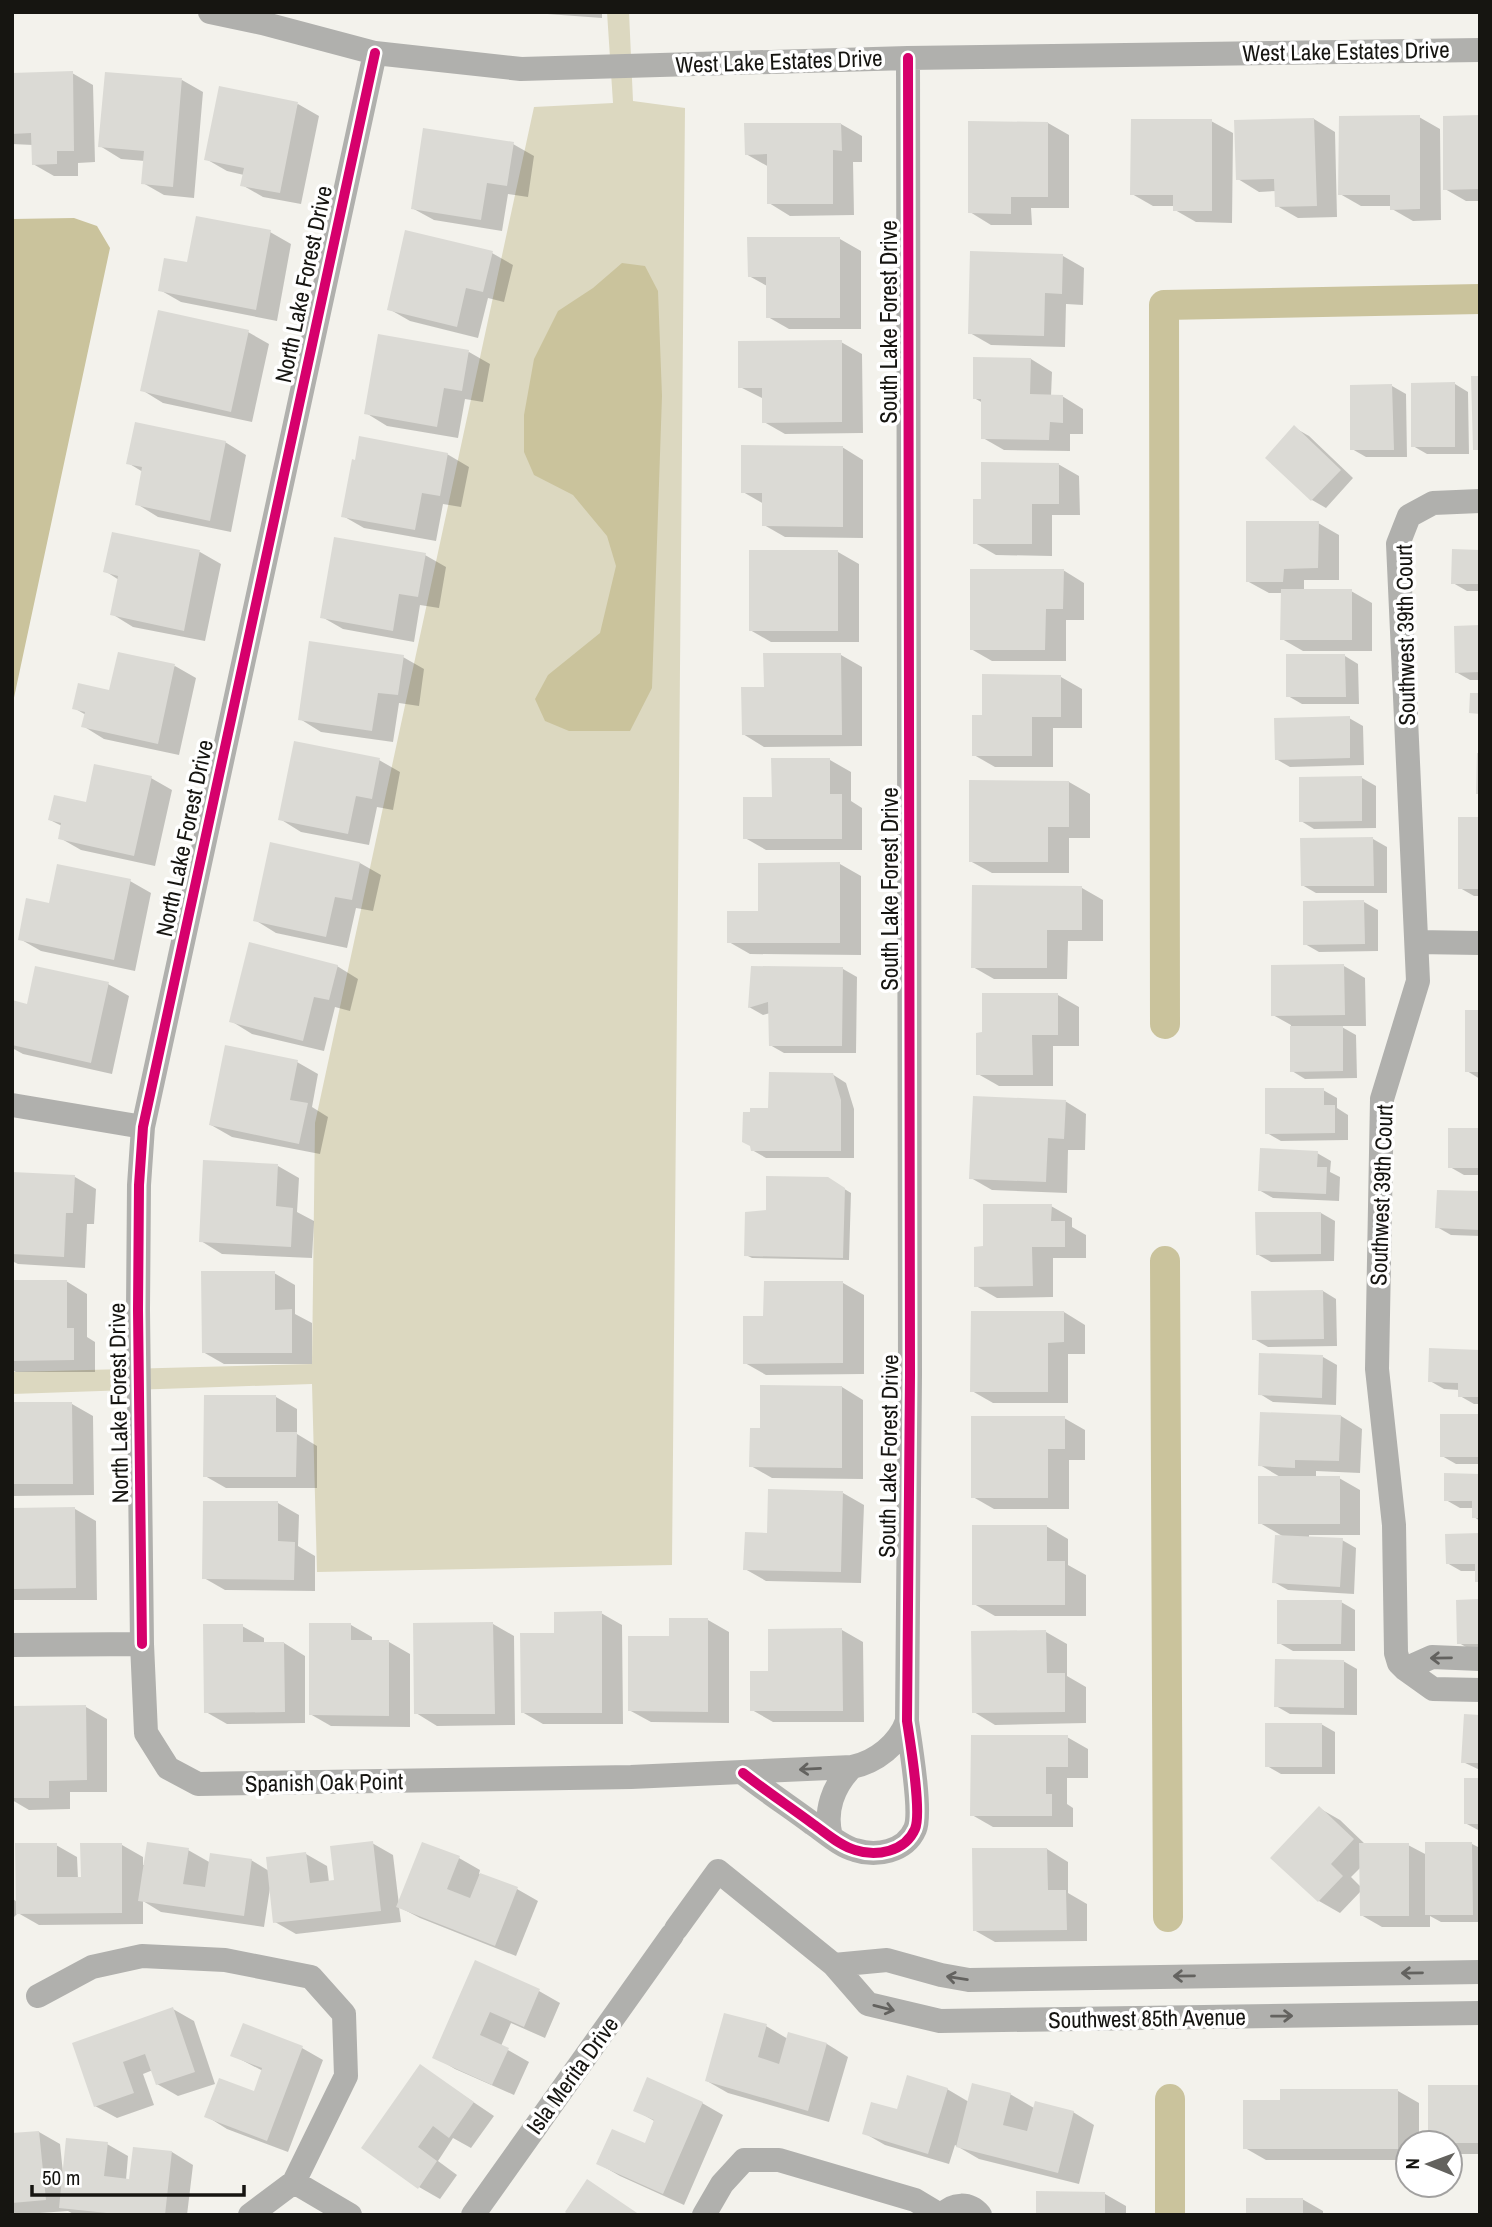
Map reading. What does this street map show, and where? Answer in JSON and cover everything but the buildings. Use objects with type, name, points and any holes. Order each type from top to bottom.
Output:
[{"type":"street","name":"West Lake Estates Drive","points":[[209,12],[375,53],[521,69],[908,58],[1480,50]]},
{"type":"street","name":"North Lake Forest Drive","points":[[142,1644],[138,1296],[139,1185],[143,1127],[375,53]]},
{"type":"street","name":"South Lake Forest Drive","points":[[907,1721],[910,1375],[908,58]]},
{"type":"street","name":"Southwest 39th Court","points":[[1405,1669],[1399,1663],[1396,1653],[1394,1525],[1377,1355],[1382,1099],[1418,981],[1398,544],[1409,516],[1433,503],[1480,501]]},
{"type":"street","points":[[1417,942],[1480,943]]},
{"type":"street","points":[[12,1105],[143,1127]]},
{"type":"street","points":[[12,1645],[142,1644]]},
{"type":"street","name":"Spanish Oak Point","points":[[142,1644],[146,1733],[168,1768],[198,1784],[743,1773],[852,1767],[868,1764],[885,1751],[902,1735],[907,1721]]},
{"type":"street","points":[[1405,1669],[1432,1657],[1480,1659]]},
{"type":"street","points":[[1405,1669],[1433,1689],[1480,1690]]},
{"type":"street","points":[[743,1773],[831,1837],[854,1850],[879,1854],[895,1849],[906,1842],[916,1828],[914,1763],[907,1721]]},
{"type":"street","points":[[831,1837],[827,1823],[833,1795],[840,1779],[852,1767]]},
{"type":"street","name":"Isla Merita Drive","points":[[473,2215],[719,1871]]},
{"type":"street","name":"Southwest 85th Avenue","points":[[719,1871],[834,1965],[868,2004],[940,2021],[1480,2013]]},
{"type":"street","points":[[38,1996],[92,1967],[142,1956],[225,1960],[311,1977],[344,2014],[345,2076],[294,2182],[250,2215]]},
{"type":"street","name":"Southwest 85th Avenue","points":[[834,1965],[887,1960],[969,1980],[1480,1972]]},
{"type":"street","points":[[704,2215],[722,2184],[744,2160],[779,2160],[915,2200],[941,2215],[954,2206],[962,2205],[969,2206],[980,2215]]},
{"type":"street","points":[[294,2182],[350,2215]]},
{"type":"shaded area","points":[[607,12],[629,12],[633,101],[685,108],[672,1565],[317,1572],[312,1384],[12,1394],[12,1372],[312,1364],[315,1123],[534,107],[613,103]]},
{"type":"shaded area","points":[[74,218],[97,226],[110,248],[12,707],[12,219]]},
{"type":"shaded area","points":[[622,263],[645,266],[658,291],[662,396],[652,688],[630,731],[569,731],[545,721],[535,699],[548,675],[600,633],[616,566],[607,536],[573,495],[534,475],[524,452],[524,415],[534,359],[558,311],[593,288]]},
{"type":"waterway","points":[[1165,1024],[1164,305],[1480,299]]},
{"type":"waterway","points":[[1165,1261],[1168,1917]]},
{"type":"waterway","points":[[1170,2099],[1170,2215]]},
{"type":"cycle path","points":[[142,1644],[138,1310],[139,1185],[143,1127],[375,53]]},
{"type":"cycle path","points":[[743,1773],[833,1839],[855,1850],[872,1853],[889,1851],[904,1843],[915,1829],[916,1793],[907,1721],[910,1375],[908,58]]}]
